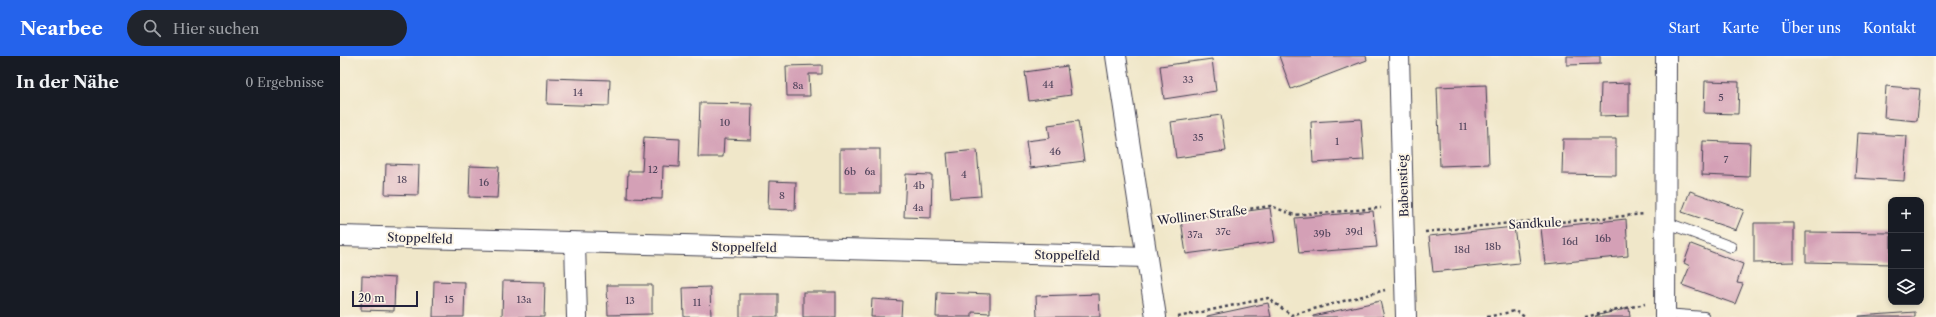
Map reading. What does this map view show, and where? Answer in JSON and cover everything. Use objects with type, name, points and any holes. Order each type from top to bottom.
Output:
[{"type":"street","name":"Wolliner Straße","points":[[1116,56],[1156,317]]},
{"type":"street","name":"Babenstieg","points":[[1399,56],[1405,234],[1406,317]]},
{"type":"street","points":[[1665,310],[1666,56]]},
{"type":"street","name":"Stoppelfeld","points":[[340,236],[1147,257]]},
{"type":"street","points":[[575,243],[577,317]]},
{"type":"lane","points":[[1665,217],[1731,247]]},
{"type":"lane","points":[[1665,310],[1704,317]]},
{"type":"path","name":"Wolliner Straße","points":[[1141,222],[1271,206],[1294,215],[1404,207]]},
{"type":"path","name":"Sandkule","points":[[1405,234],[1530,222],[1538,224],[1665,217]]},
{"type":"path","points":[[1178,317],[1268,298],[1291,315],[1405,285]]},
{"type":"path","points":[[1584,317],[1665,310]]},
{"type":"path","points":[[1487,317],[1515,311],[1525,317]]},
{"type":"building","points":[[1279,56],[1366,56],[1367,60],[1291,89]]},
{"type":"building","points":[[1567,56],[1600,56],[1600,64],[1567,65]]},
{"type":"building","points":[[1212,59],[1216,91],[1164,99],[1160,66]]},
{"type":"building","points":[[822,65],[822,74],[809,74],[810,96],[787,96],[786,66]]},
{"type":"building","points":[[1067,66],[1071,95],[1029,101],[1025,72]]},
{"type":"building","points":[[548,78],[610,80],[609,106],[547,104]]},
{"type":"building","points":[[1705,81],[1739,82],[1738,114],[1704,113]]},
{"type":"building","points":[[1629,83],[1629,115],[1600,116],[1601,84]]},
{"type":"building","points":[[1486,85],[1489,164],[1440,166],[1437,87]]},
{"type":"building","points":[[1886,86],[1920,89],[1917,121],[1884,118]]},
{"type":"building","points":[[700,103],[752,104],[751,140],[724,139],[723,157],[698,157]]},
{"type":"building","points":[[1221,115],[1226,151],[1176,158],[1171,122]]},
{"type":"building","points":[[1361,119],[1364,160],[1313,163],[1311,122]]},
{"type":"building","points":[[1078,121],[1084,161],[1030,168],[1026,141],[1050,138],[1048,125]]},
{"type":"building","points":[[1858,133],[1907,136],[1904,181],[1855,178]]},
{"type":"building","points":[[644,137],[680,139],[679,167],[663,166],[662,199],[627,198],[628,171],[642,171]]},
{"type":"building","points":[[1563,139],[1616,139],[1616,175],[1562,174]]},
{"type":"building","points":[[1703,141],[1750,143],[1749,177],[1702,175]]},
{"type":"building","points":[[840,149],[880,149],[880,193],[840,193]]},
{"type":"building","points":[[977,150],[981,196],[951,198],[947,153]]},
{"type":"building","points":[[386,164],[419,165],[418,195],[385,194]]},
{"type":"building","points":[[470,166],[499,167],[497,198],[469,197]]},
{"type":"building","points":[[906,174],[932,175],[931,218],[904,217]]},
{"type":"building","points":[[769,181],[796,182],[795,210],[768,209]]},
{"type":"building","points":[[1690,191],[1744,210],[1736,230],[1682,212]]},
{"type":"building","points":[[1270,208],[1275,242],[1186,254],[1181,220]]},
{"type":"building","points":[[1373,211],[1377,247],[1299,253],[1295,218]]},
{"type":"building","points":[[1626,219],[1628,256],[1545,264],[1541,228]]},
{"type":"building","points":[[1754,223],[1794,223],[1794,262],[1754,263]]},
{"type":"building","points":[[1514,227],[1519,263],[1433,272],[1429,236]]},
{"type":"building","points":[[1806,232],[1888,233],[1888,264],[1806,262]]},
{"type":"building","points":[[1691,244],[1743,264],[1737,283],[1743,284],[1735,304],[1682,285],[1690,266],[1684,263]]},
{"type":"building","points":[[362,276],[395,278],[394,311],[361,310]]},
{"type":"building","points":[[434,281],[465,282],[464,317],[433,317]]},
{"type":"building","points":[[503,281],[545,282],[544,317],[502,317]]},
{"type":"building","points":[[607,285],[652,285],[652,314],[608,315]]},
{"type":"building","points":[[710,287],[711,317],[684,317],[683,288]]},
{"type":"building","points":[[803,292],[836,292],[836,317],[803,317]]},
{"type":"building","points":[[937,292],[990,294],[990,313],[972,312],[972,317],[936,317]]},
{"type":"building","points":[[740,294],[778,294],[778,317],[740,317]]},
{"type":"building","points":[[1099,294],[1100,317],[1037,317],[1036,296]]},
{"type":"building","points":[[872,299],[902,301],[901,317],[871,317]]},
{"type":"building","points":[[1380,301],[1384,317],[1313,317],[1313,316]]},
{"type":"building","points":[[1268,303],[1271,317],[1207,317],[1207,316]]},
{"type":"building","points":[[1629,308],[1630,317],[1595,316]]},
{"type":"building","points":[[1915,312],[1915,317],[1859,317],[1859,316]]}]
